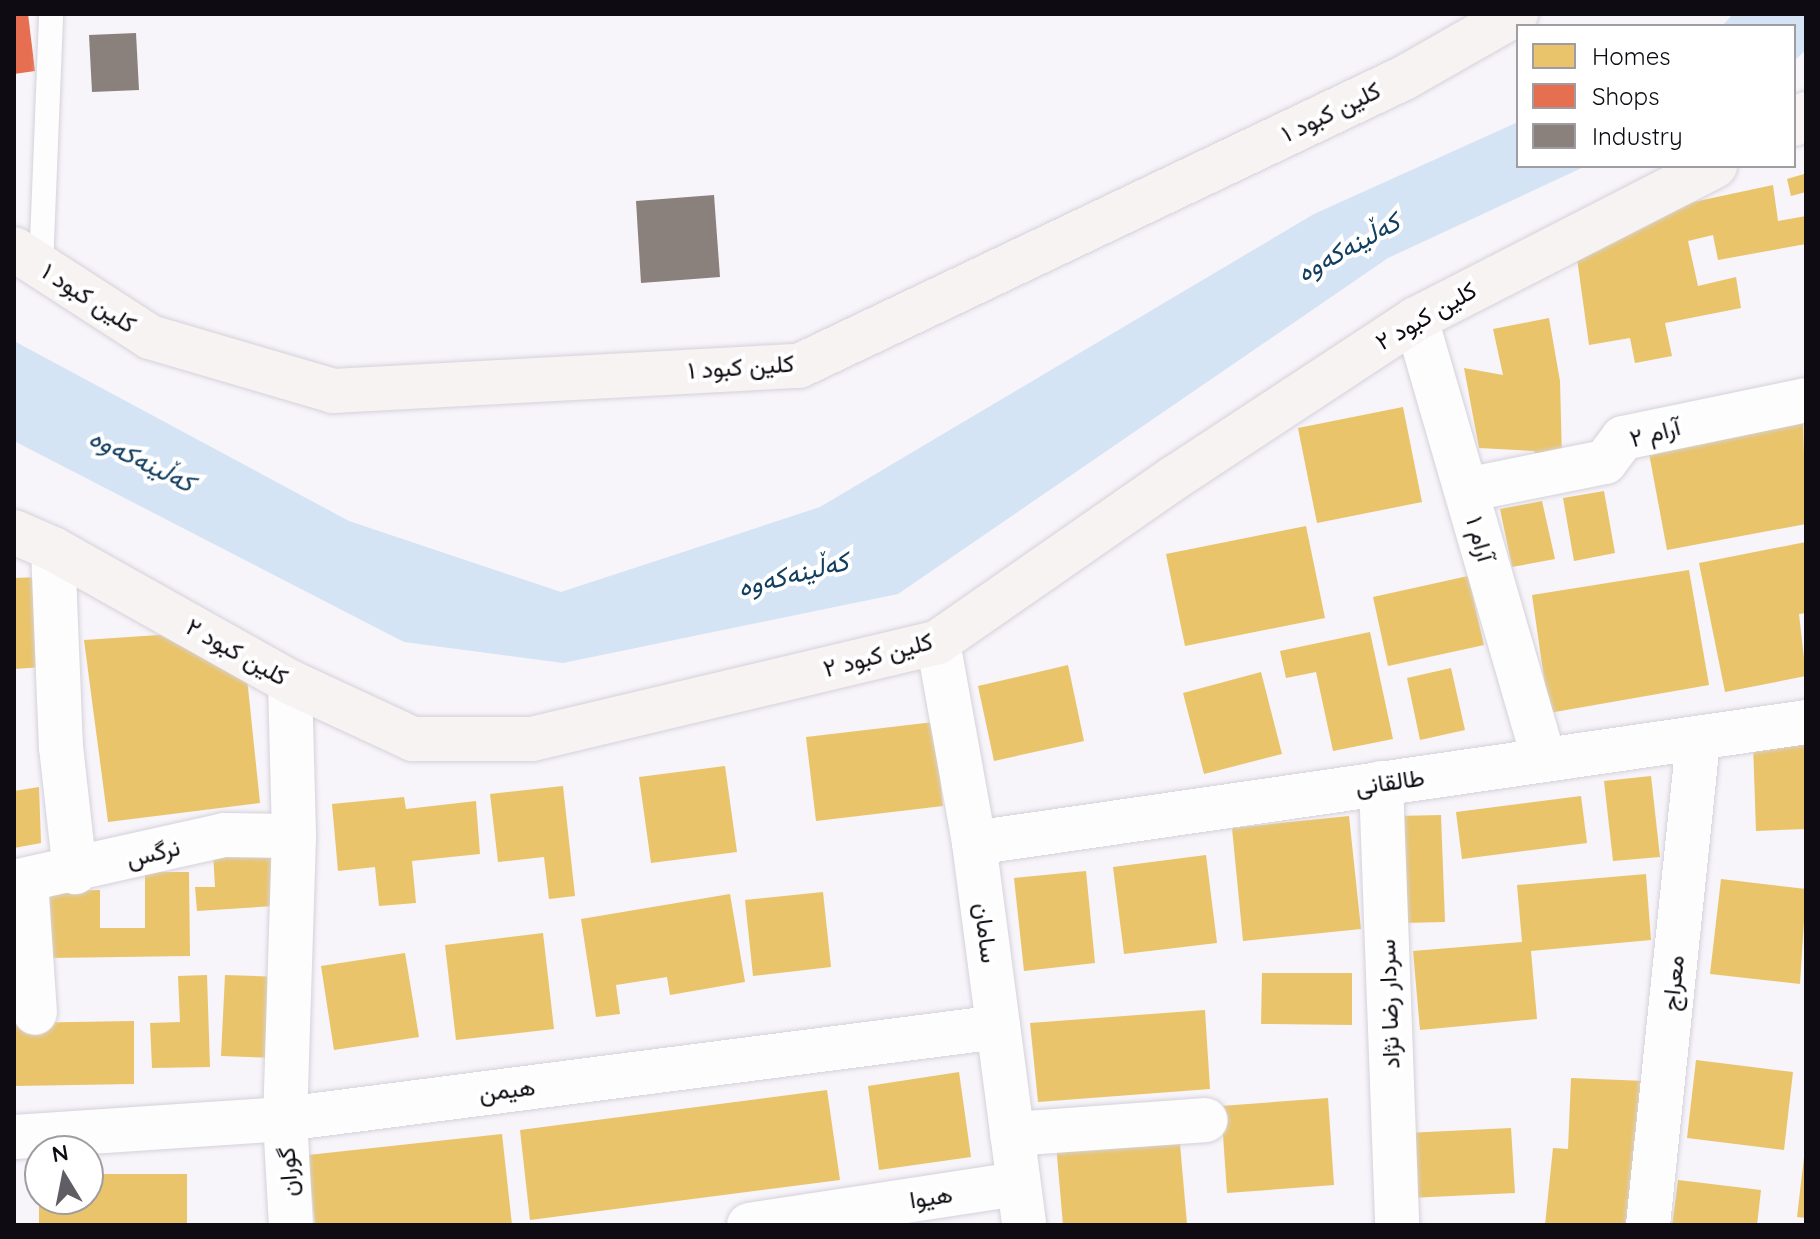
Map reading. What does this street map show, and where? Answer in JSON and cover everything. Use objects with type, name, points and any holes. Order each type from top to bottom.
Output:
[{"type":"street","name":"کلین کبود ۱","points":[[28,258],[150,337],[333,391],[799,366],[1404,78],[1516,14]]},
{"type":"street","name":"کلین کبود ۲","points":[[34,540],[290,682],[413,739],[532,739],[938,642],[1174,478],[1416,319],[1711,168]]},
{"type":"street","name":"آرام ۱","points":[[1416,319],[1544,760]]},
{"type":"street","name":"آرام ۲","points":[[1466,490],[1605,462],[1623,438],[1806,400]]},
{"type":"street","points":[[34,540],[75,872]]},
{"type":"street","name":"سامان","points":[[938,642],[974,843],[1021,1204]]},
{"type":"street","name":"گوران","points":[[290,682],[294,836],[285,1119],[291,1225]]},
{"type":"street","name":"طالقانی","points":[[974,843],[1544,760],[1698,741],[1806,722]]},
{"type":"street","name":"معراج","points":[[1648,1225],[1698,741]]},
{"type":"street","name":"سردار رضا نژاد","points":[[1381,783],[1397,1225]]},
{"type":"street","name":"نرگس","points":[[20,881],[75,872],[224,835],[294,836]]},
{"type":"street","points":[[20,881],[35,1013]]},
{"type":"street","name":"هیمن","points":[[14,1137],[285,1119],[998,1027]]},
{"type":"street","points":[[1012,1134],[1205,1120]]},
{"type":"street","name":"هیوا","points":[[749,1225],[1021,1204]]},
{"type":"lane","points":[[28,258],[51,14]]},
{"type":"water","points":[[1733,14],[1806,14],[1806,50],[1796,59],[1796,24],[1724,24]]},
{"type":"water","name":"کەڵینەکەوە","points":[[1516,123],[1516,168],[1582,168],[1388,258],[898,594],[563,663],[404,642],[14,441],[14,341],[349,521],[561,592],[820,507],[1314,214]]},
{"type":"building: Homes","points":[[1804,174],[1806,192],[1791,196],[1787,179]]},
{"type":"building: Homes","points":[[1773,185],[1778,221],[1806,216],[1806,244],[1718,260],[1713,235],[1688,241],[1698,286],[1736,277],[1741,308],[1665,323],[1672,356],[1635,363],[1630,338],[1589,345],[1575,244],[1642,213]]},
{"type":"building: Homes","points":[[1549,318],[1560,381],[1562,458],[1538,461],[1534,451],[1479,448],[1464,368],[1503,375],[1493,329]]},
{"type":"building: Homes","points":[[1403,407],[1422,502],[1317,523],[1298,428]]},
{"type":"building: Homes","points":[[1803,420],[1806,524],[1667,550],[1648,448]]},
{"type":"building: Homes","points":[[1604,491],[1615,553],[1574,561],[1563,498]]},
{"type":"building: Homes","points":[[1542,501],[1555,559],[1512,567],[1500,509]]},
{"type":"building: Homes","points":[[1306,526],[1325,618],[1185,646],[1166,554]]},
{"type":"building: Homes","points":[[1806,542],[1806,613],[1799,614],[1806,676],[1725,692],[1699,563]]},
{"type":"building: Homes","points":[[1689,570],[1709,685],[1549,713],[1532,595]]},
{"type":"building: Homes","points":[[1468,576],[1484,645],[1388,666],[1373,597]]},
{"type":"building: Homes","points":[[40,577],[44,667],[14,669],[14,578]]},
{"type":"building: Homes","points":[[1370,632],[1393,739],[1333,751],[1316,672],[1286,678],[1280,651]]},
{"type":"building: Homes","points":[[174,634],[247,678],[260,803],[108,822],[84,640]]},
{"type":"building: Homes","points":[[1068,665],[1084,741],[994,761],[978,686]]},
{"type":"building: Homes","points":[[1451,668],[1465,730],[1420,740],[1407,678]]},
{"type":"building: Homes","points":[[1261,672],[1282,754],[1204,774],[1183,693]]},
{"type":"building: Homes","points":[[934,722],[943,806],[816,821],[806,737]]},
{"type":"building: Homes","points":[[1806,741],[1806,829],[1756,831],[1753,743]]},
{"type":"building: Homes","points":[[725,766],[737,852],[651,863],[639,777]]},
{"type":"building: Homes","points":[[1651,776],[1660,857],[1613,861],[1604,781]]},
{"type":"building: Homes","points":[[563,786],[575,896],[549,899],[544,857],[498,862],[490,794]]},
{"type":"building: Homes","points":[[39,787],[41,843],[14,848],[14,791]]},
{"type":"building: Homes","points":[[1581,796],[1587,843],[1462,859],[1456,812]]},
{"type":"building: Homes","points":[[404,797],[406,809],[476,801],[480,854],[412,861],[416,903],[379,906],[375,867],[338,871],[332,804]]},
{"type":"building: Homes","points":[[1441,815],[1445,922],[1401,923],[1397,816]]},
{"type":"building: Homes","points":[[1349,816],[1361,929],[1243,941],[1232,828]]},
{"type":"building: Homes","points":[[271,850],[274,906],[197,911],[195,887],[215,887],[213,853]]},
{"type":"building: Homes","points":[[1206,855],[1217,943],[1124,954],[1113,867]]},
{"type":"building: Homes","points":[[1086,871],[1095,963],[1024,971],[1014,878]]},
{"type":"building: Homes","points":[[145,872],[189,872],[190,956],[49,958],[48,891],[100,890],[100,928],[145,928]]},
{"type":"building: Homes","points":[[1646,874],[1651,940],[1531,951],[1537,1019],[1420,1030],[1413,951],[1522,942],[1517,885]]},
{"type":"building: Homes","points":[[1721,879],[1806,889],[1800,984],[1710,974]]},
{"type":"building: Homes","points":[[823,892],[831,967],[753,976],[745,900]]},
{"type":"building: Homes","points":[[730,894],[745,982],[670,995],[667,977],[616,985],[620,1014],[596,1017],[581,919]]},
{"type":"building: Homes","points":[[543,933],[554,1029],[456,1040],[445,945]]},
{"type":"building: Homes","points":[[405,953],[419,1037],[334,1050],[321,966]]},
{"type":"building: Homes","points":[[1262,973],[1352,973],[1352,1025],[1261,1024]]},
{"type":"building: Homes","points":[[207,975],[210,1067],[152,1068],[150,1023],[180,1022],[178,976]]},
{"type":"building: Homes","points":[[225,975],[281,977],[278,1058],[221,1056]]},
{"type":"building: Homes","points":[[1205,1010],[1210,1089],[1038,1102],[1030,1023]]},
{"type":"building: Homes","points":[[134,1021],[134,1084],[14,1086],[14,1023]]},
{"type":"building: Homes","points":[[1696,1060],[1793,1072],[1784,1150],[1687,1138]]},
{"type":"building: Homes","points":[[959,1072],[971,1157],[879,1170],[868,1086]]},
{"type":"building: Homes","points":[[1571,1078],[1645,1081],[1630,1225],[1545,1225],[1553,1148],[1568,1149]]},
{"type":"building: Homes","points":[[827,1090],[840,1180],[530,1220],[520,1130]]},
{"type":"building: Homes","points":[[1328,1098],[1334,1185],[1227,1193],[1221,1106]]},
{"type":"building: Homes","points":[[1511,1128],[1515,1193],[1409,1198],[1406,1133]]},
{"type":"building: Homes","points":[[1179,1133],[1187,1224],[1063,1225],[1056,1144]]},
{"type":"building: Homes","points":[[502,1134],[512,1225],[315,1225],[308,1155]]},
{"type":"building: Homes","points":[[1806,1157],[1806,1218],[1797,1217]]},
{"type":"building: Homes","points":[[104,1174],[187,1174],[187,1225],[39,1225],[39,1215],[104,1215]]},
{"type":"building: Homes","points":[[1678,1180],[1761,1190],[1757,1225],[1672,1225]]},
{"type":"building: Shops","points":[[14,14],[28,14],[35,71],[14,74]]},
{"type":"building: Industry","points":[[136,33],[139,90],[92,92],[89,35]]},
{"type":"building: Industry","points":[[714,195],[720,277],[641,283],[636,201]]}]
